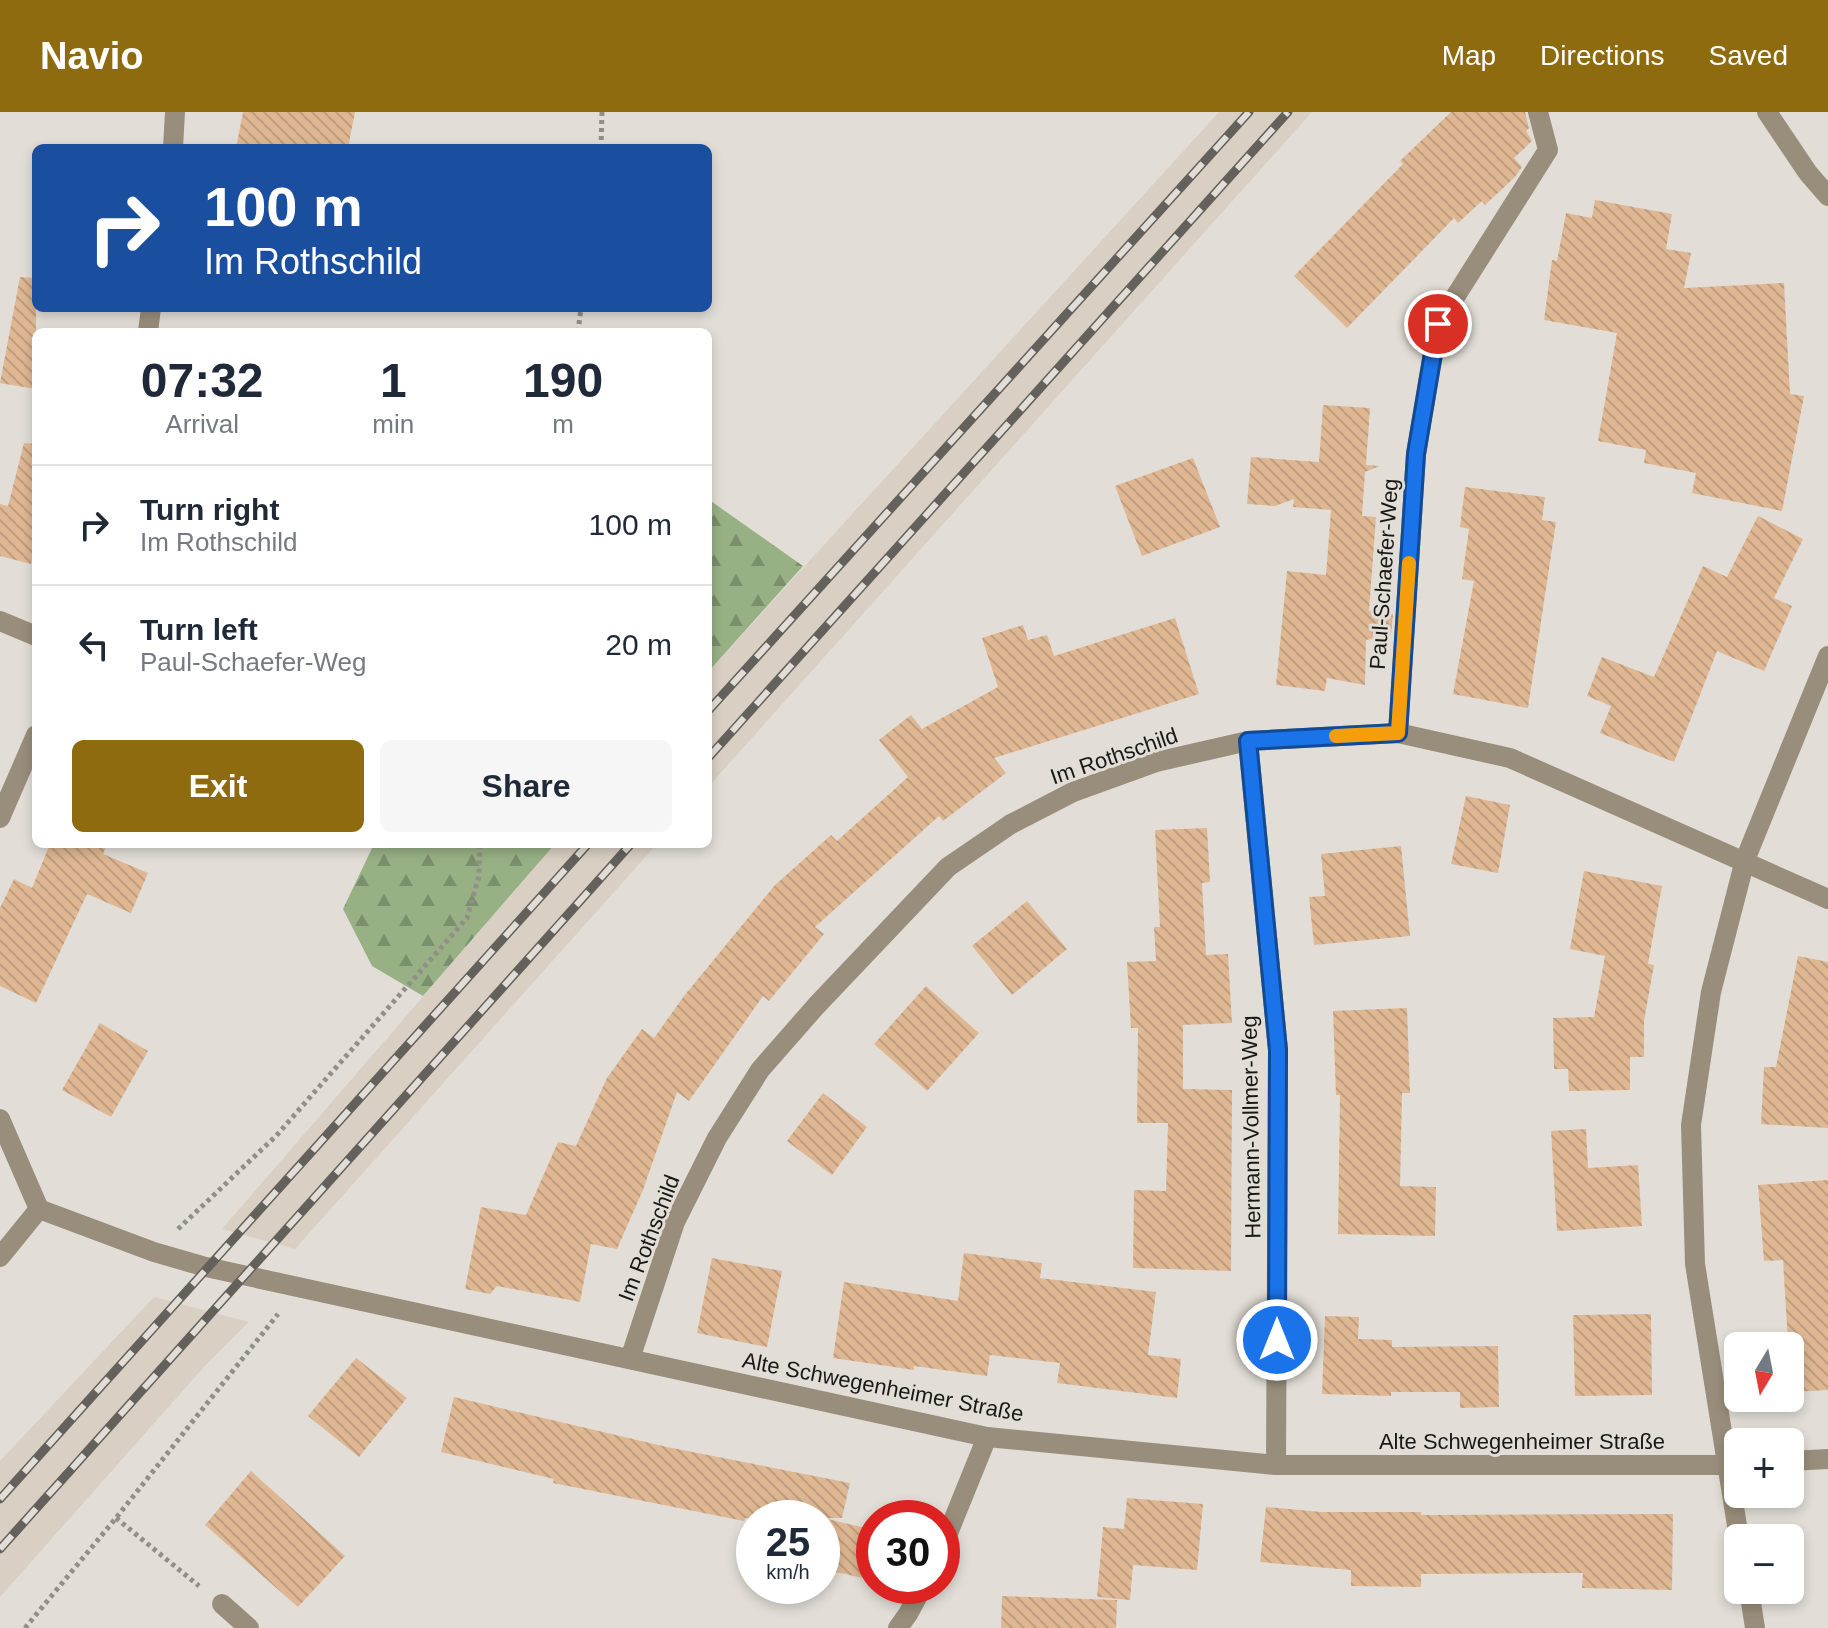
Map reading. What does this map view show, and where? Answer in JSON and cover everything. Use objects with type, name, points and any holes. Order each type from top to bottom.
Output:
[{"type":"street","points":[[173,144],[175,112]]},
{"type":"street","name":"Paul-Schaefer-Weg","points":[[1398,733],[1416,454],[1438,324],[1548,150],[1538,112]]},
{"type":"street","points":[[1767,112],[1808,173],[1828,196]]},
{"type":"street","points":[[0,621],[32,634]]},
{"type":"street","points":[[1725,1428],[1695,1264],[1691,1125],[1711,992],[1745,860],[1828,656]]},
{"type":"street","name":"Im Rothschild","points":[[630,1359],[675,1222],[717,1138],[760,1070],[948,867],[1011,824],[1073,792],[1156,762],[1248,741],[1398,733],[1510,758],[1828,899]]},
{"type":"street","name":"Hermann-Vollmer-Weg","points":[[1248,741],[1278,1050],[1276,1465]]},
{"type":"street","points":[[0,818],[32,744]]},
{"type":"street","points":[[0,1119],[39,1209],[0,1257]]},
{"type":"street","name":"Alte Schwegenheimer Straße","points":[[39,1209],[154,1252],[206,1267],[987,1437],[1276,1465],[1724,1465]]},
{"type":"street","points":[[960,1504],[987,1437]]},
{"type":"street","points":[[1804,1460],[1828,1459]]},
{"type":"street","points":[[222,1604],[249,1628]]},
{"type":"street","points":[[898,1628],[913,1604]]},
{"type":"street","points":[[1751,1604],[1755,1628]]},
{"type":"path","points":[[601,144],[602,112]]},
{"type":"path","points":[[154,1252],[276,1136],[467,918],[479,876],[480,848]]},
{"type":"path","points":[[25,1628],[299,1288]]},
{"type":"path","points":[[116,1518],[222,1604]]},
{"type":"shaded area","points":[[1219,112],[1312,112],[712,783],[712,668]]},
{"type":"shaded area","points":[[552,848],[653,848],[295,1249],[222,1229]]},
{"type":"shaded area","points":[[154,1297],[249,1322],[203,1368],[0,1597],[0,1461]]},
{"type":"green space","points":[[712,502],[803,566],[712,668]]},
{"type":"green space","points":[[372,848],[552,848],[423,996],[372,966],[343,909]]},
{"type":"building","points":[[243,112],[355,112],[349,144],[237,144]]},
{"type":"building","points":[[1451,112],[1525,112],[1529,128],[1526,131],[1532,141],[1514,158],[1522,167],[1485,205],[1482,201],[1458,223],[1454,218],[1347,328],[1294,276],[1403,164],[1400,161]]},
{"type":"building","points":[[1595,200],[1672,214],[1666,249],[1691,253],[1684,288],[1784,283],[1790,394],[1804,396],[1782,511],[1692,493],[1696,473],[1644,463],[1646,450],[1598,441],[1617,333],[1544,320],[1552,260],[1557,261],[1566,213],[1592,218]]},
{"type":"building","points":[[20,277],[32,278],[32,312],[36,312],[36,328],[32,328],[32,388],[0,383]]},
{"type":"building","points":[[1323,405],[1370,408],[1366,465],[1380,466],[1365,472],[1362,516],[1376,517],[1369,611],[1393,614],[1391,635],[1366,640],[1365,685],[1327,678],[1325,691],[1276,685],[1287,571],[1326,575],[1331,510],[1293,507],[1294,499],[1275,506],[1247,504],[1251,457],[1319,462]]},
{"type":"building","points":[[24,443],[32,444],[31,564],[0,556],[0,504],[8,506]]},
{"type":"building","points":[[1193,458],[1220,527],[1142,556],[1115,486]]},
{"type":"building","points":[[1465,487],[1545,497],[1542,520],[1556,522],[1528,708],[1453,694],[1474,581],[1462,579],[1469,529],[1460,527]]},
{"type":"building","points":[[1758,516],[1803,539],[1774,598],[1792,606],[1764,671],[1717,651],[1674,762],[1600,733],[1611,706],[1587,696],[1602,657],[1654,677],[1703,566],[1727,577]]},
{"type":"building","points":[[1175,618],[1199,694],[994,758],[1006,773],[943,821],[939,816],[815,927],[824,934],[769,1001],[763,996],[689,1101],[677,1092],[643,1190],[617,1249],[591,1244],[580,1302],[497,1286],[490,1294],[465,1289],[481,1207],[526,1215],[558,1142],[576,1146],[607,1078],[642,1029],[654,1038],[684,996],[775,885],[831,835],[837,841],[908,777],[879,740],[911,715],[922,729],[998,687],[982,638],[1023,625],[1028,640],[1047,635],[1054,656]]},
{"type":"building","points":[[1466,796],[1510,805],[1498,873],[1451,864]]},
{"type":"building","points":[[1207,828],[1210,882],[1202,883],[1206,955],[1228,954],[1232,1023],[1183,1025],[1183,1089],[1232,1090],[1231,1271],[1133,1268],[1134,1190],[1166,1191],[1168,1123],[1137,1123],[1138,1028],[1131,1028],[1127,962],[1156,961],[1154,927],[1160,927],[1155,830]]},
{"type":"building","points":[[1401,846],[1410,936],[1314,945],[1309,897],[1325,896],[1321,854]]},
{"type":"building","points":[[48,848],[105,848],[103,854],[148,873],[131,913],[87,894],[36,1003],[0,986],[0,908],[14,879],[32,888]]},
{"type":"building","points":[[1584,871],[1662,886],[1648,964],[1654,965],[1644,1021],[1644,1057],[1630,1057],[1630,1090],[1569,1091],[1568,1069],[1554,1069],[1553,1018],[1594,1017],[1605,956],[1570,949]]},
{"type":"building","points":[[1027,901],[1067,949],[1012,995],[972,946]]},
{"type":"building","points":[[1798,956],[1828,962],[1828,1128],[1761,1124],[1764,1067],[1776,1067]]},
{"type":"building","points":[[926,986],[979,1033],[927,1091],[874,1044]]},
{"type":"building","points":[[1407,1008],[1410,1093],[1402,1093],[1400,1186],[1436,1187],[1435,1236],[1338,1234],[1340,1095],[1336,1095],[1333,1011]]},
{"type":"building","points":[[100,1023],[148,1051],[111,1117],[62,1090]]},
{"type":"building","points":[[823,1093],[867,1127],[832,1175],[787,1141]]},
{"type":"building","points":[[1586,1129],[1588,1168],[1638,1165],[1642,1226],[1557,1231],[1551,1131]]},
{"type":"building","points":[[1828,1180],[1828,1390],[1804,1391],[1804,1332],[1787,1332],[1783,1260],[1764,1261],[1758,1185]]},
{"type":"building","points":[[964,1253],[1042,1263],[1040,1278],[1156,1292],[1148,1355],[1181,1359],[1177,1398],[1057,1383],[1060,1363],[990,1355],[987,1376],[914,1366],[914,1370],[833,1358],[844,1282],[958,1301]]},
{"type":"building","points":[[712,1258],[782,1271],[767,1347],[697,1333]]},
{"type":"building","points":[[1651,1314],[1652,1395],[1575,1396],[1573,1315]]},
{"type":"building","points":[[1325,1316],[1359,1317],[1358,1339],[1392,1340],[1392,1347],[1498,1346],[1499,1407],[1460,1408],[1460,1392],[1391,1392],[1391,1396],[1322,1394]]},
{"type":"building","points":[[356,1358],[407,1398],[359,1457],[308,1416]]},
{"type":"building","points":[[454,1397],[667,1447],[850,1483],[842,1518],[840,1500],[736,1500],[736,1519],[553,1483],[554,1479],[441,1452]]},
{"type":"building","points":[[251,1471],[345,1556],[298,1607],[205,1525]]},
{"type":"building","points":[[1127,1498],[1203,1504],[1197,1570],[1133,1565],[1130,1600],[1097,1597],[1103,1527],[1124,1529]]},
{"type":"building","points":[[1266,1507],[1321,1512],[1421,1512],[1421,1515],[1673,1514],[1672,1590],[1582,1588],[1583,1573],[1421,1574],[1421,1587],[1351,1586],[1351,1570],[1260,1562]]},
{"type":"building","points":[[840,1522],[856,1526],[856,1576],[840,1573]]},
{"type":"building","points":[[1002,1596],[1117,1600],[1116,1628],[1001,1628]]},
{"type":"railway","points":[[712,707],[1249,112]]},
{"type":"railway","points":[[712,754],[1288,112]]},
{"type":"railway","points":[[0,1499],[584,848]]},
{"type":"railway","points":[[0,1549],[627,848]]},
{"type":"slow traffic","points":[[1336,736],[1398,733],[1409,563]]},
{"type":"route","points":[[1277,1340],[1278,1050],[1248,741],[1398,733],[1416,454],[1438,324]]}]
